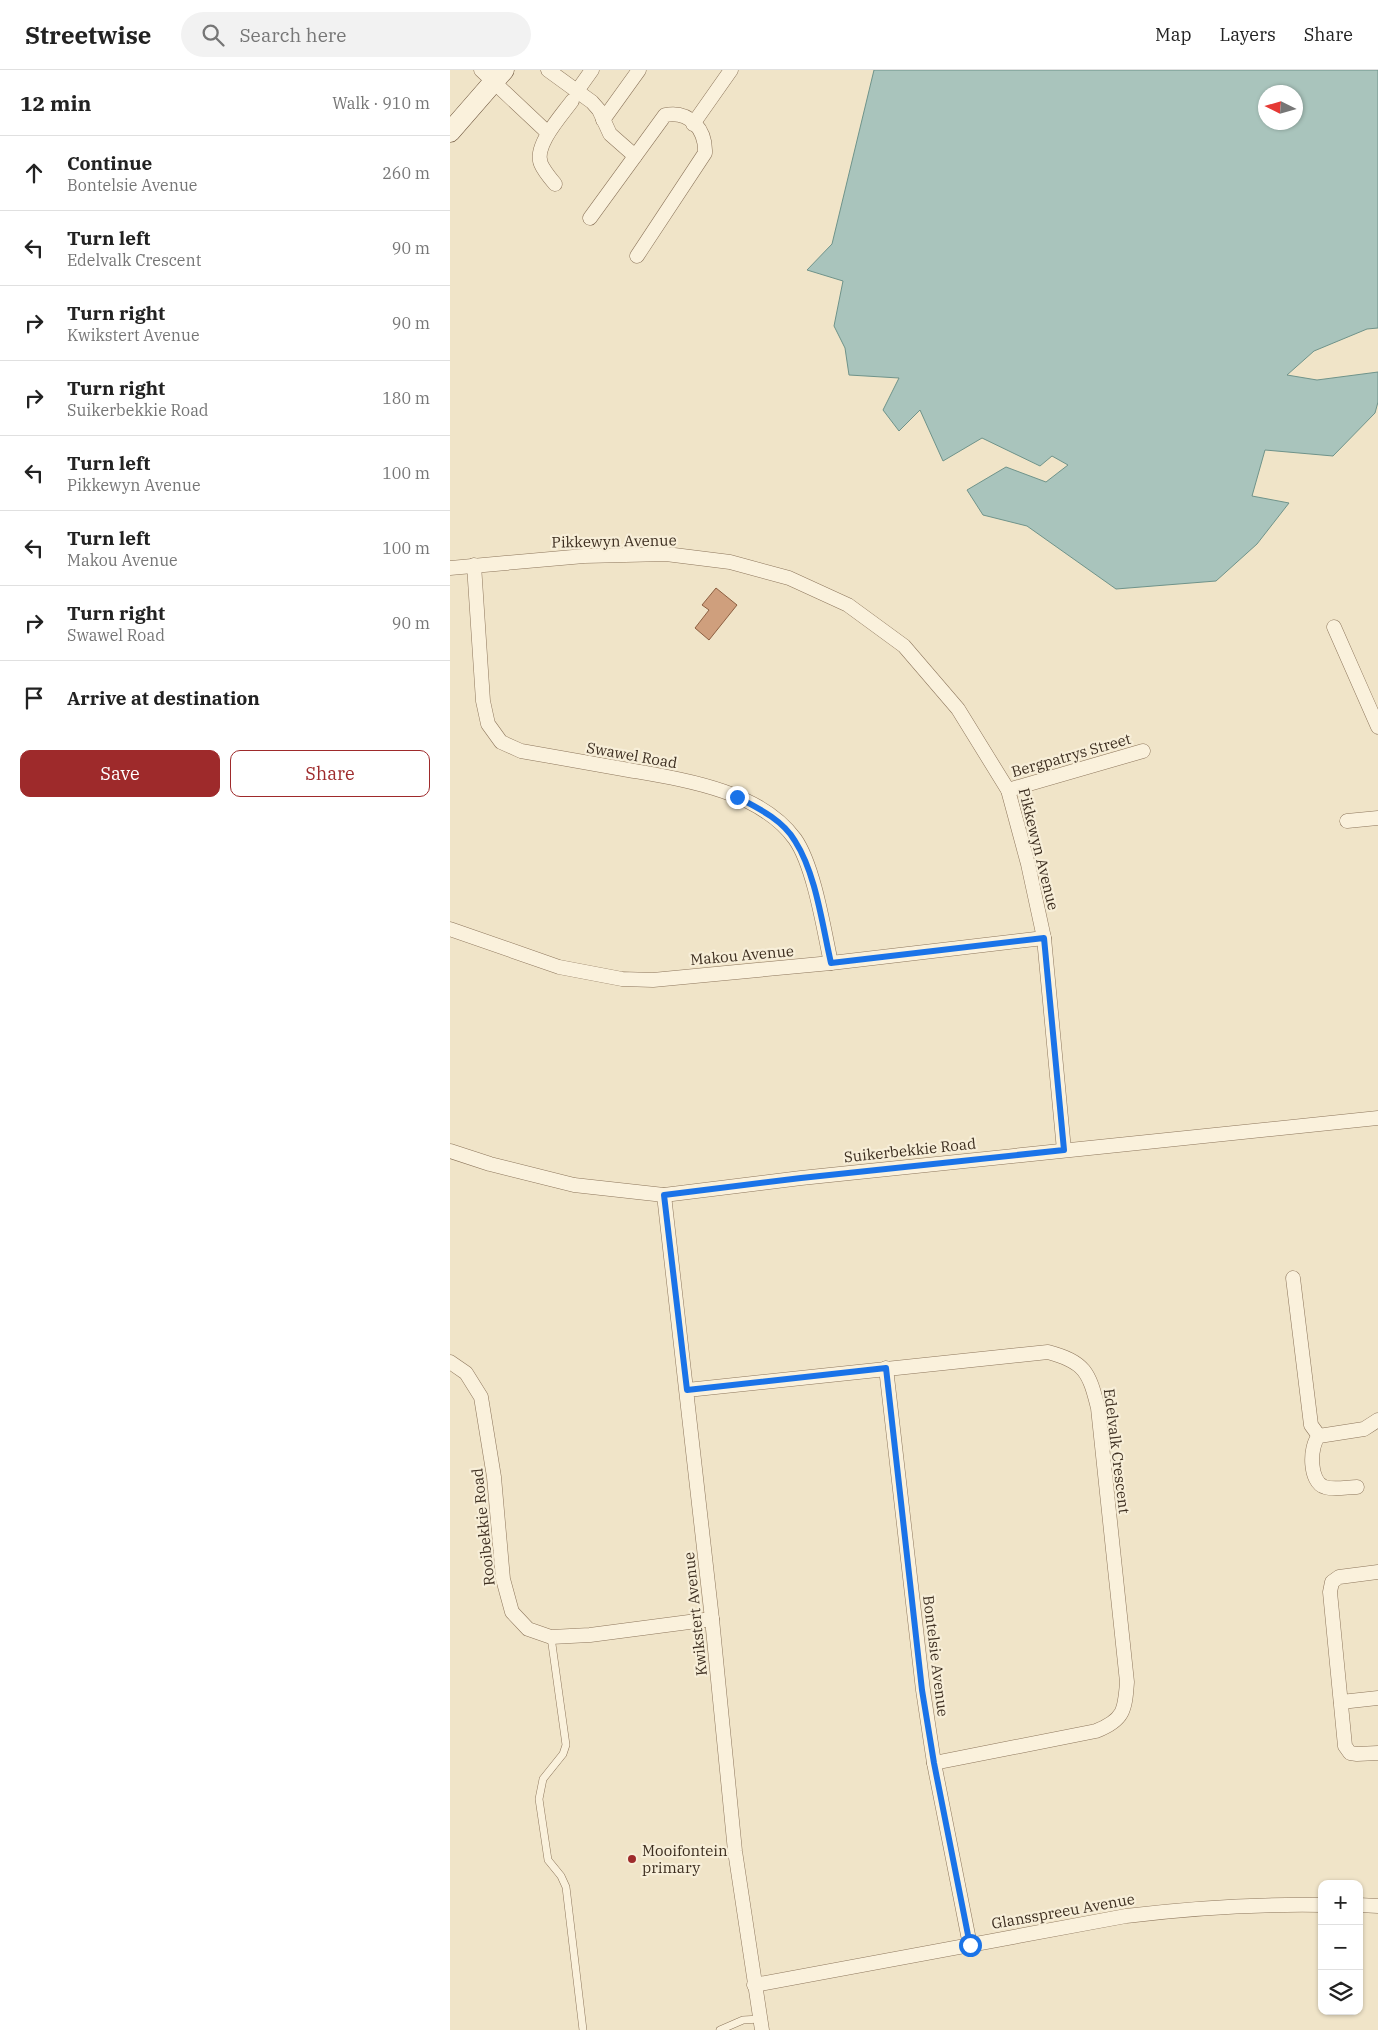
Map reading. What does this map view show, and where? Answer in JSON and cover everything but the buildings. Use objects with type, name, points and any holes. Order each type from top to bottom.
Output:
[{"type":"street","points":[[548,70],[574,96],[592,102],[599,110],[610,134],[635,156]]},
{"type":"street","points":[[555,184],[541,164],[539,157],[541,148],[548,133],[592,70]]},
{"type":"street","points":[[603,120],[639,70]]},
{"type":"street","points":[[693,124],[732,70]]},
{"type":"street","points":[[450,132],[493,74],[548,133]]},
{"type":"street","points":[[590,218],[665,115],[674,113],[685,116],[702,131],[705,153],[638,256]]},
{"type":"street","name":"Pikkewyn Avenue","points":[[450,568],[584,556],[666,554],[730,562],[789,578],[848,605],[904,646],[958,709],[1008,790],[1028,864],[1044,938],[1064,1150]]},
{"type":"street","name":"Swawel Road","points":[[474,565],[483,701],[488,724],[501,742],[521,751],[698,783],[737,797],[772,817],[795,840],[809,869],[831,963]]},
{"type":"street","points":[[1334,627],[1378,727]]},
{"type":"street","name":"Bergpatrys Street","points":[[1008,790],[1143,751]]},
{"type":"street","points":[[1347,821],[1378,818]]},
{"type":"street","name":"Makou Avenue","points":[[450,929],[559,967],[622,979],[653,980],[831,963],[1044,938]]},
{"type":"street","name":"Suikerbekkie Road","points":[[450,1151],[490,1164],[574,1185],[664,1195],[801,1178],[1378,1118]]},
{"type":"street","name":"Kwikstert Avenue","points":[[664,1195],[712,1619],[734,1851],[761,2024]]},
{"type":"street","points":[[1293,1278],[1308,1409],[1311,1425],[1318,1436]]},
{"type":"street","name":"Edelvalk Crescent","points":[[687,1390],[1048,1352],[1067,1357],[1082,1367],[1092,1383],[1098,1408],[1126,1682],[1125,1701],[1120,1716],[1112,1725],[1096,1731],[934,1763]]},
{"type":"street","name":"Rooibekkie Road","points":[[450,1362],[466,1373],[481,1396],[488,1428],[494,1477],[503,1579],[512,1612],[528,1629],[551,1637],[639,1630],[712,1619]]},
{"type":"street","name":"Bontelsie Avenue","points":[[886,1368],[922,1690],[934,1763],[970,1945]]},
{"type":"street","points":[[1357,1487],[1325,1487],[1318,1484],[1313,1471],[1312,1452],[1315,1440],[1318,1436],[1364,1429],[1378,1420]]},
{"type":"street","points":[[1378,1572],[1339,1577],[1332,1582],[1330,1592],[1345,1746],[1350,1753],[1378,1753]]},
{"type":"street","points":[[1341,1702],[1378,1698]]},
{"type":"street","name":"Glansspreeu Avenue","points":[[754,1985],[1126,1916],[1174,1910],[1256,1904],[1318,1905]]},
{"type":"street","points":[[1363,1906],[1378,1906]]},
{"type":"lane","points":[[551,1637],[566,1745],[563,1754],[543,1779],[539,1799],[548,1860],[561,1876],[566,1887],[583,2030]]},
{"type":"lane","points":[[720,2030],[743,2020],[761,2024]]},
{"type":"water","points":[[874,70],[1378,70],[1378,328],[1367,329],[1314,351],[1287,375],[1317,380],[1378,372],[1378,402],[1375,413],[1333,456],[1265,450],[1252,496],[1289,503],[1257,544],[1216,581],[1116,589],[1027,526],[983,515],[967,490],[1006,467],[1046,482],[1068,465],[1052,456],[1040,466],[982,438],[943,461],[920,410],[899,431],[883,410],[899,378],[849,375],[845,348],[834,326],[843,281],[807,270],[832,244]]},
{"type":"place","name":"Mooifontein primary","points":[[632,1859]]},
{"type":"route","points":[[737,797],[772,817],[795,840],[809,869],[831,963],[1044,938],[1064,1150],[801,1178],[664,1195],[687,1390],[886,1368],[922,1690],[934,1763],[970,1945]]}]
